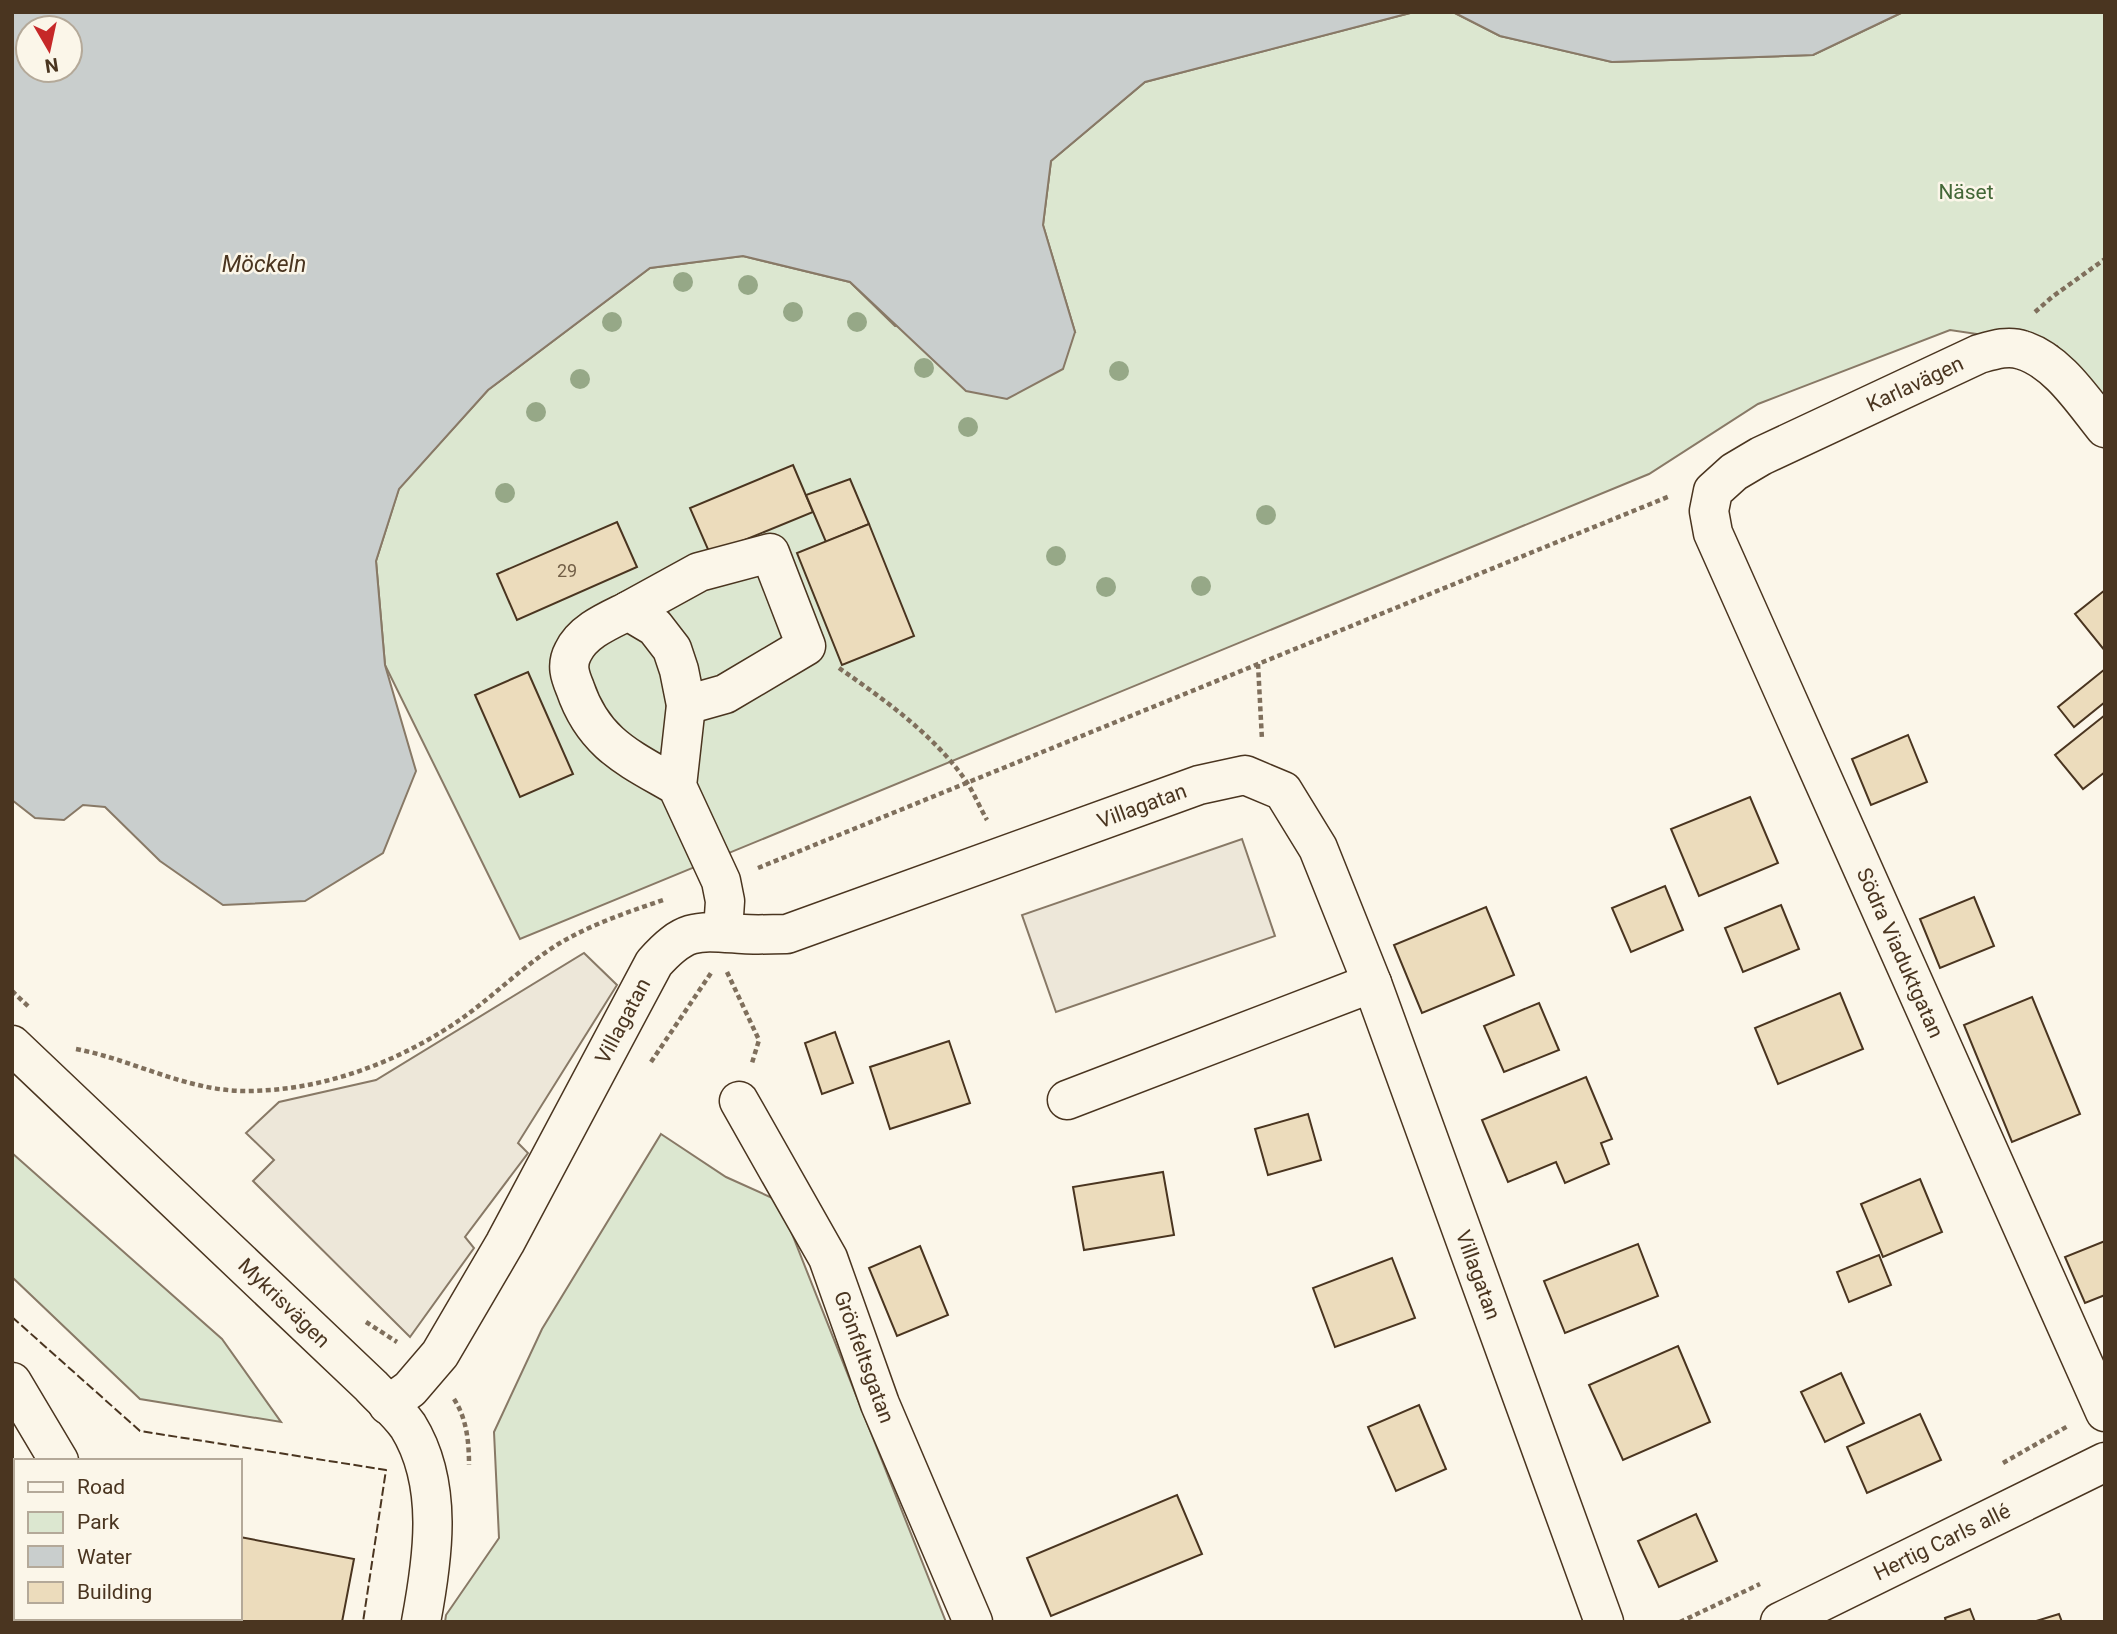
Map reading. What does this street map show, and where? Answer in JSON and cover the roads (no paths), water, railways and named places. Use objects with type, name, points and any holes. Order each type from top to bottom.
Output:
[{"type":"street","name":"Karlavägen","points":[[1713,491],[1734,472],[1761,456],[1979,354],[2000,348],[2022,349],[2045,362],[2066,380],[2105,428]]},
{"type":"street","name":"Södra Viaduktgatan","points":[[1713,491],[1709,511],[1713,533],[2103,1409]]},
{"type":"street","points":[[677,786],[627,757],[591,725],[579,702],[568,670],[573,652],[593,629],[699,572],[770,553],[806,646],[725,694],[686,705]]},
{"type":"street","points":[[628,611],[655,627],[672,649],[679,670],[686,705],[677,786],[721,881],[725,901],[723,948]]},
{"type":"street","name":"Villagatan","points":[[388,1405],[410,1389],[440,1354],[505,1243],[654,963],[671,944],[689,934],[723,948],[744,934],[788,934],[1199,785],[1245,775],[1283,791],[1318,848],[1372,983],[1604,1622]]},
{"type":"street","points":[[1067,1100],[1372,983]]},
{"type":"street","name":"Mykrisvägen","points":[[12,1045],[371,1386],[407,1426],[428,1472],[434,1524],[421,1622]]},
{"type":"street","name":"Grönfeltsgatan","points":[[739,1101],[828,1258],[880,1404],[973,1622]]},
{"type":"street","points":[[12,1382],[58,1459]]},
{"type":"street","name":"Hertig Carls allé","points":[[1780,1622],[2105,1462]]},
{"type":"water","name":"Möckeln","points":[[12,12],[1414,12],[1145,82],[1051,161],[1043,225],[1075,332],[1063,369],[1007,399],[966,391],[850,282],[743,256],[650,268],[488,390],[399,489],[376,561],[385,665],[416,771],[383,853],[305,901],[223,905],[160,861],[105,807],[83,805],[64,820],[35,818],[12,800]]},
{"type":"water","points":[[1453,12],[1903,12],[1813,55],[1612,62],[1500,36]]},
{"type":"park label","name":"Näset","points":[[1966,192]]}]
